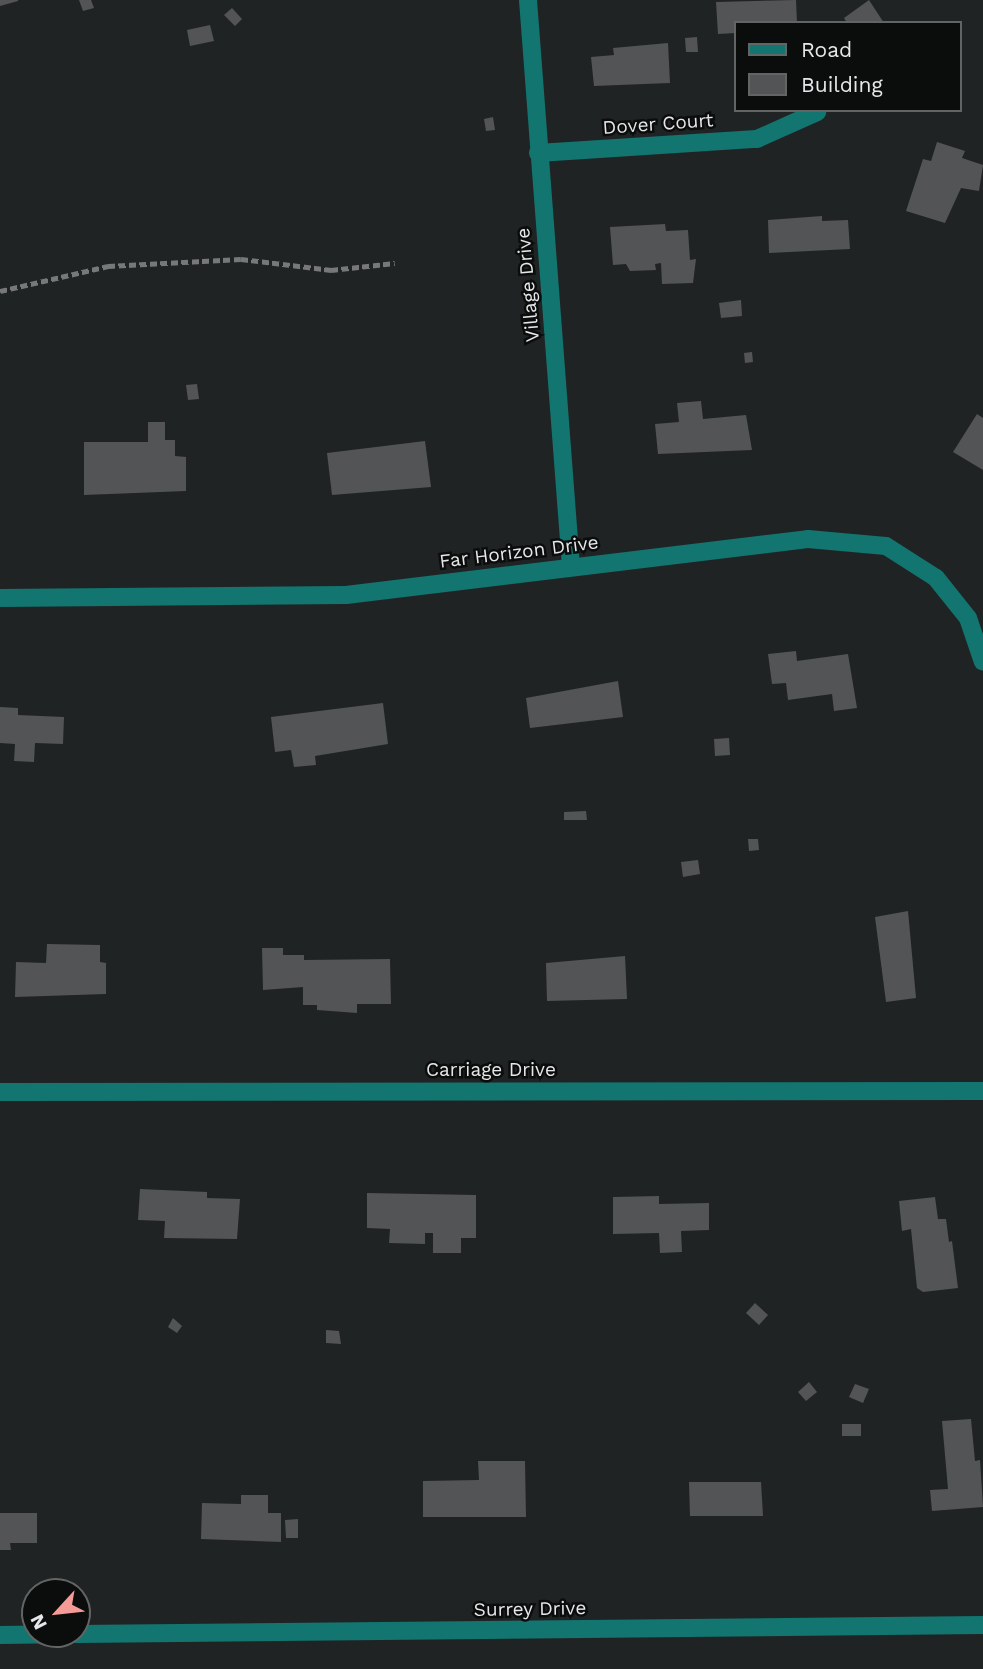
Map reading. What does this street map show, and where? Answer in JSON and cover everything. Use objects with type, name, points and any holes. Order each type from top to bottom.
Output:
[{"type":"street","name":"Village Drive","points":[[528,0],[571,566]]},
{"type":"street","name":"Dover Court","points":[[538,153],[757,139],[817,112]]},
{"type":"street","name":"Far Horizon Drive","points":[[0,598],[346,595],[808,539],[886,546],[936,578],[968,618],[983,662]]},
{"type":"street","name":"Carriage Drive","points":[[0,1091],[983,1091]]},
{"type":"street","name":"Surrey Drive","points":[[91,1634],[983,1625]]},
{"type":"street","name":"Surrey Drive","points":[[0,1635],[21,1635]]},
{"type":"path","points":[[0,291],[108,266],[241,259],[331,270],[395,263]]},
{"type":"building","points":[[0,0],[18,0],[18,1],[0,6]]},
{"type":"building","points":[[79,0],[91,0],[94,8],[83,11]]},
{"type":"building","points":[[796,0],[797,21],[734,21],[734,33],[718,34],[716,2]]},
{"type":"building","points":[[869,0],[883,21],[846,21],[844,18]]},
{"type":"building","points":[[232,8],[242,19],[235,26],[224,15]]},
{"type":"building","points":[[210,25],[214,41],[190,46],[187,30]]},
{"type":"building","points":[[697,37],[698,52],[686,52],[685,38]]},
{"type":"building","points":[[668,43],[670,83],[594,86],[591,57],[614,55],[613,48]]},
{"type":"building","points":[[493,117],[495,130],[486,131],[484,119]]},
{"type":"building","points":[[937,142],[965,151],[962,158],[983,165],[979,191],[961,188],[945,223],[906,211],[923,159],[931,161]]},
{"type":"building","points":[[822,216],[822,221],[848,220],[850,249],[769,253],[768,220]]},
{"type":"building","points":[[665,224],[666,231],[688,230],[690,260],[696,259],[693,283],[662,284],[661,263],[655,264],[656,270],[630,271],[626,264],[613,265],[610,227]]},
{"type":"building","points":[[741,300],[742,316],[721,318],[719,303]]},
{"type":"building","points":[[752,352],[753,362],[745,363],[744,353]]},
{"type":"building","points":[[197,384],[199,399],[188,400],[186,385]]},
{"type":"building","points":[[701,401],[703,419],[746,415],[752,450],[658,454],[655,424],[679,422],[677,403]]},
{"type":"building","points":[[977,414],[983,418],[983,470],[953,452]]},
{"type":"building","points":[[148,422],[165,422],[165,440],[175,440],[175,456],[186,457],[186,491],[84,495],[84,442],[148,442]]},
{"type":"building","points":[[425,441],[431,487],[332,495],[327,453]]},
{"type":"building","points":[[796,651],[797,661],[848,654],[857,708],[834,711],[832,694],[788,700],[786,683],[772,684],[768,654]]},
{"type":"building","points":[[618,681],[623,717],[530,728],[526,698]]},
{"type":"building","points":[[383,703],[388,744],[315,756],[316,765],[294,767],[291,750],[275,752],[271,717]]},
{"type":"building","points":[[0,707],[18,708],[18,715],[64,717],[63,744],[35,743],[34,762],[14,761],[15,744],[0,743]]},
{"type":"building","points":[[729,738],[730,755],[715,756],[714,739]]},
{"type":"building","points":[[586,811],[587,820],[564,820],[564,812]]},
{"type":"building","points":[[748,839],[758,839],[759,850],[749,851]]},
{"type":"building","points":[[698,860],[700,874],[683,877],[681,862]]},
{"type":"building","points":[[908,911],[916,998],[886,1002],[875,917]]},
{"type":"building","points":[[47,944],[100,945],[100,962],[106,963],[106,994],[15,997],[16,962],[46,963]]},
{"type":"building","points":[[262,948],[283,948],[283,955],[304,955],[304,960],[390,959],[391,1004],[357,1004],[357,1013],[317,1010],[317,1005],[303,1005],[303,987],[263,990]]},
{"type":"building","points":[[625,956],[627,999],[547,1001],[546,963]]},
{"type":"building","points":[[140,1189],[207,1192],[207,1198],[240,1199],[237,1239],[164,1238],[165,1221],[138,1220]]},
{"type":"building","points":[[367,1193],[476,1195],[476,1238],[461,1238],[461,1253],[433,1253],[433,1233],[425,1233],[425,1244],[389,1243],[390,1229],[367,1228]]},
{"type":"building","points":[[659,1196],[659,1204],[709,1203],[709,1230],[681,1231],[682,1252],[660,1253],[659,1233],[613,1234],[613,1197]]},
{"type":"building","points":[[935,1197],[938,1219],[946,1219],[949,1242],[952,1241],[958,1288],[923,1292],[917,1288],[911,1229],[902,1231],[899,1201]]},
{"type":"building","points":[[755,1303],[768,1315],[759,1325],[746,1313]]},
{"type":"building","points":[[173,1318],[182,1326],[177,1333],[168,1327]]},
{"type":"building","points":[[326,1330],[339,1331],[341,1344],[326,1343]]},
{"type":"building","points":[[809,1382],[817,1392],[806,1401],[798,1392]]},
{"type":"building","points":[[855,1384],[869,1389],[863,1403],[849,1397]]},
{"type":"building","points":[[971,1419],[975,1461],[980,1460],[983,1507],[932,1511],[930,1490],[948,1489],[942,1421]]},
{"type":"building","points":[[842,1424],[861,1424],[861,1436],[842,1436]]},
{"type":"building","points":[[478,1461],[525,1461],[526,1517],[423,1517],[423,1481],[479,1480]]},
{"type":"building","points":[[689,1482],[761,1482],[763,1516],[690,1516]]},
{"type":"building","points":[[241,1495],[268,1495],[268,1513],[281,1513],[281,1542],[201,1539],[202,1503],[241,1504]]},
{"type":"building","points":[[0,1513],[37,1513],[37,1543],[10,1543],[11,1550],[0,1550]]},
{"type":"building","points":[[298,1519],[298,1538],[286,1538],[285,1520]]}]
